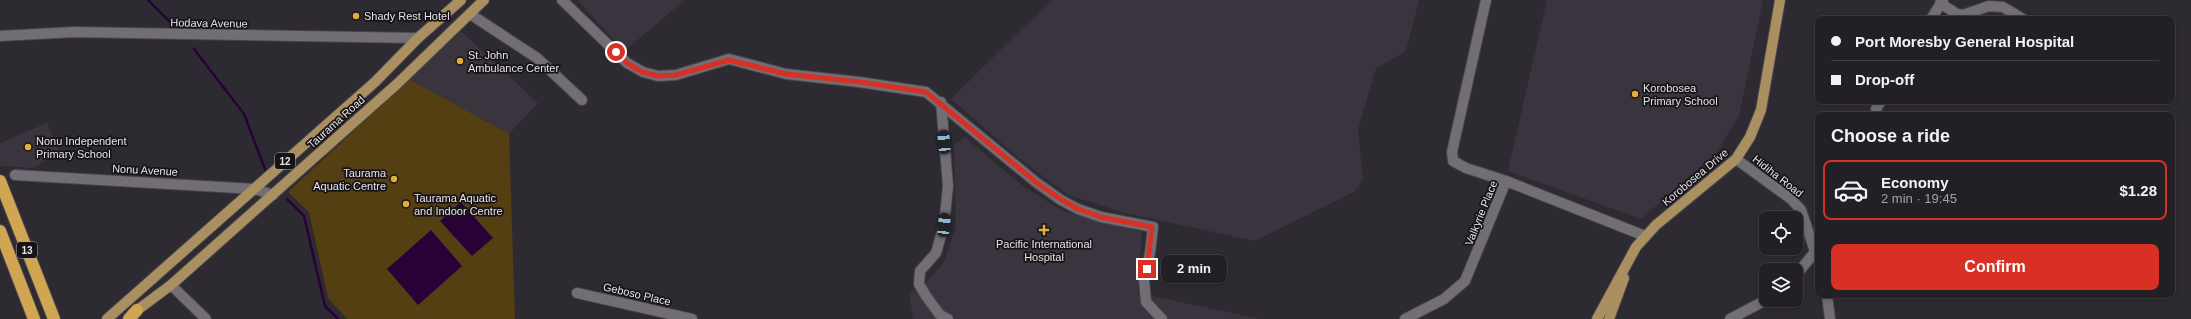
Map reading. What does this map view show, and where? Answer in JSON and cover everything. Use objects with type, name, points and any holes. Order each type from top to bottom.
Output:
[{"type":"highway","name":"13","points":[[0,181],[54,319]]},
{"type":"highway","name":"13","points":[[0,231],[34,319]]},
{"type":"main road","name":"Taurama Road","points":[[107,319],[376,82],[421,36],[461,0]]},
{"type":"main road","name":"Taurama Road","points":[[131,316],[171,285],[273,195],[435,47],[484,0]]},
{"type":"main road","name":"Korobosea Drive","points":[[1597,319],[1636,247],[1645,236],[1736,159],[1750,137],[1761,110],[1780,0]]},
{"type":"main road","points":[[421,36],[435,47]]},
{"type":"main road","name":"Korobosea Drive","points":[[1608,319],[1636,247]]},
{"type":"street","points":[[562,0],[627,63],[642,72],[658,76],[676,75],[729,60],[786,74],[860,82],[926,92],[941,102],[1037,183],[1062,200],[1078,209],[1101,217],[1152,227],[1150,253],[1144,280],[1146,302],[1162,319]]},
{"type":"street","points":[[1486,0],[1452,152],[1453,161],[1466,168],[1506,181]]},
{"type":"street","points":[[1933,16],[1942,2],[1957,14],[1963,15],[1989,6],[2003,7],[2018,16]]},
{"type":"street","points":[[470,14],[537,58],[582,100]]},
{"type":"street","name":"Hodava Avenue","points":[[0,36],[74,32],[381,38],[421,36]]},
{"type":"street","points":[[381,38],[392,42],[396,46],[401,53],[399,58]]},
{"type":"street","points":[[941,102],[948,186],[944,225],[936,253],[920,271],[919,284],[940,315],[948,319]]},
{"type":"street","name":"Hidiha Road","points":[[1736,159],[1792,199],[1801,210],[1815,250]]},
{"type":"street","name":"Nonu Avenue","points":[[15,175],[255,189],[273,195]]},
{"type":"street","name":"Valkyrie Place","points":[[1405,319],[1444,299],[1465,281],[1506,181],[1645,236]]},
{"type":"street","points":[[1803,269],[1815,258]]},
{"type":"street","points":[[171,285],[206,319]]},
{"type":"street","name":"Geboso Place","points":[[577,293],[692,319]]},
{"type":"street","points":[[1827,298],[1830,319]]},
{"type":"street","points":[[1730,319],[1759,304]]},
{"type":"shaded area","points":[[578,0],[685,0],[624,51]]},
{"type":"shaded area","points":[[1051,0],[1419,0],[1406,51],[1376,68],[1358,130],[1363,180],[1354,192],[1255,241],[1125,213],[1068,195],[1020,159],[951,99]]},
{"type":"shaded area","name":"Korobosea Primary School","points":[[1547,0],[1763,0],[1739,116],[1716,153],[1641,219],[1508,171]]},
{"type":"shaded area","points":[[461,31],[538,103],[509,134],[409,79]]},
{"type":"shaded area","name":"Taurama Aquatic and Indoor Centre","points":[[409,79],[509,134],[515,319],[347,319],[328,298],[309,212],[288,192]]},
{"type":"shaded area","name":"Nonu Independent Primary School","points":[[47,123],[59,151],[34,168],[0,166],[0,143]]},
{"type":"shaded area","name":"Pacific International Hospital","points":[[965,137],[1020,184],[1061,210],[1142,232],[1138,293],[1260,319],[913,319],[909,293],[930,279],[944,262],[956,227],[954,145]]},
{"type":"shaded area","points":[[461,202],[493,238],[472,256],[440,221]]},
{"type":"shaded area","points":[[431,230],[462,266],[418,305],[387,269]]},
{"type":"waterway","points":[[148,0],[174,26]]},
{"type":"waterway","points":[[194,49],[244,114],[265,169]]},
{"type":"waterway","points":[[287,199],[304,216],[325,306],[338,319]]},
{"type":"place","name":"Shady Rest Hotel","points":[[356,16]]},
{"type":"place","name":"St. John Ambulance Center","points":[[460,61]]},
{"type":"place","name":"Korobosea Primary School","points":[[1635,94]]},
{"type":"place","name":"Nonu Independent Primary School","points":[[28,147]]},
{"type":"place","name":"Taurama Aquatic Centre","points":[[394,179]]},
{"type":"place","name":"Taurama Aquatic and Indoor Centre","points":[[406,204]]},
{"type":"place","name":"Pacific International Hospital","points":[[1044,230]]},
{"type":"route","points":[[616,52],[627,63],[642,72],[658,76],[676,75],[729,60],[786,74],[860,82],[926,92],[941,102],[1037,183],[1062,200],[1078,209],[1101,217],[1152,227],[1147,269]]}]
